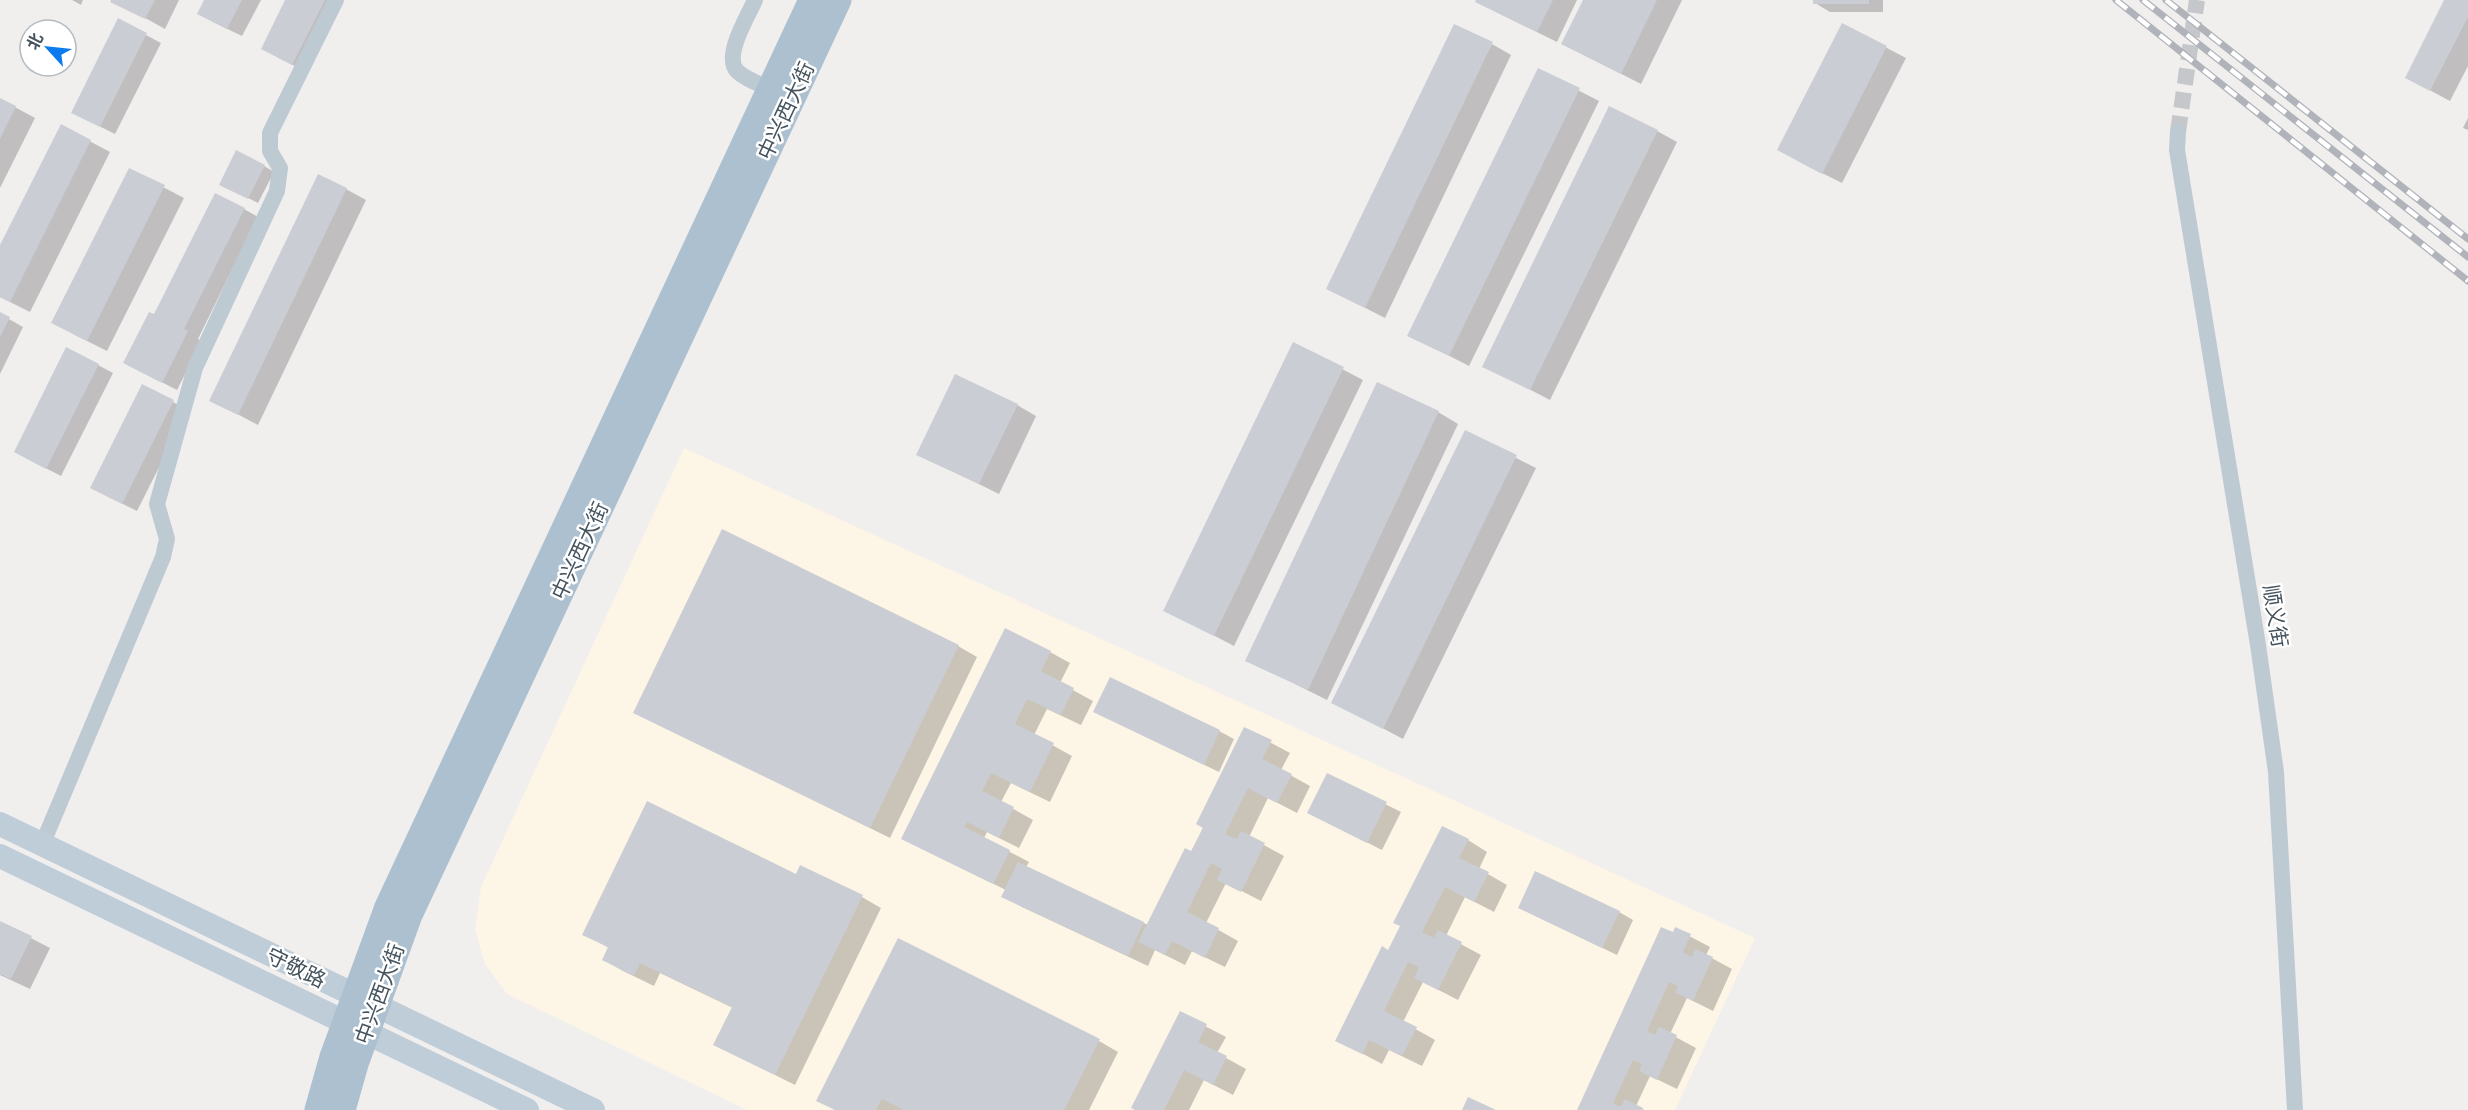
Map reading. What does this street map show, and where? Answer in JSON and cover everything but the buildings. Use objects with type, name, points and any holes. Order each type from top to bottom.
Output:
[{"type":"main road","name":"中兴西大街","points":[[318,1110],[365,1001],[388,907],[812,0]]},
{"type":"main road","name":"中兴西大街","points":[[365,1001],[409,915],[838,0]]},
{"type":"main road","name":"守敬路","points":[[0,824],[593,1110]]},
{"type":"main road","name":"守敬路","points":[[0,856],[527,1110]]},
{"type":"main road","name":"中兴西大街","points":[[342,1110],[355,1028]]},
{"type":"street","points":[[42,845],[163,557],[167,539],[157,504],[195,368],[277,190],[280,168],[270,151],[270,133],[336,0]]},
{"type":"street","points":[[755,0],[736,40],[732,62],[743,76],[771,89]]},
{"type":"street","name":"顺义街","points":[[2178,132],[2181,173],[2258,645],[2276,772],[2295,1110]]},
{"type":"shaded area","points":[[684,448],[1755,938],[1675,1110],[747,1110],[507,994],[485,964],[475,929],[481,887]]},
{"type":"tunnel","points":[[2178,132],[2197,0]]},
{"type":"railway","points":[[2116,0],[2468,281]]},
{"type":"railway","points":[[2143,0],[2468,257]]},
{"type":"railway","points":[[2166,0],[2468,239]]}]
